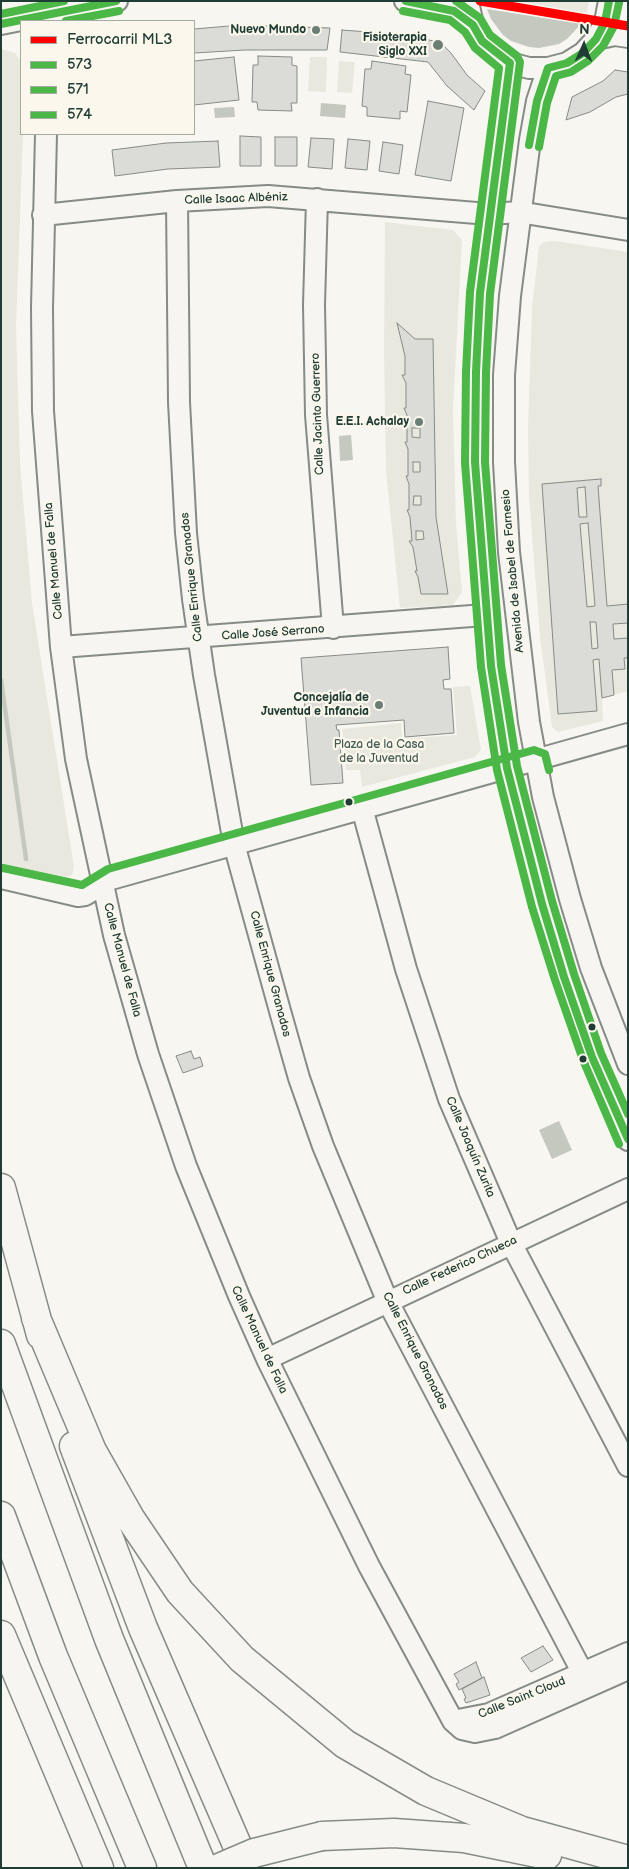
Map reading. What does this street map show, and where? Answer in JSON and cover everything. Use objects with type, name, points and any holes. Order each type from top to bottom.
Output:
[{"type":"highway","points":[[1,1188],[36,1318],[77,1457],[142,1628],[247,1868]]},
{"type":"highway","points":[[36,1318],[92,1451],[130,1518],[180,1592],[242,1659],[344,1744],[426,1791],[522,1831],[628,1860]]},
{"type":"highway","points":[[1,1344],[109,1639],[203,1868]]},
{"type":"highway","points":[[1,1516],[53,1656],[142,1868]]},
{"type":"highway","points":[[1,1635],[100,1868]]},
{"type":"highway","points":[[219,1868],[254,1853],[322,1836],[394,1833],[464,1838],[623,1868]]},
{"type":"street","points":[[1,24],[50,12],[117,1]]},
{"type":"street","points":[[405,1],[454,11],[473,25]]},
{"type":"street","points":[[468,1],[473,25],[482,41],[510,63],[529,68],[548,68],[566,63],[583,53],[596,39],[605,22],[609,1]]},
{"type":"street","points":[[596,39],[614,35],[628,38]]},
{"type":"street","points":[[510,63],[480,294],[475,462],[485,615],[491,666],[508,768],[542,904],[564,977],[592,1057],[628,1140]]},
{"type":"street","name":"Avenida de Isabel de Farnesio","points":[[548,68],[537,101],[519,212],[504,375],[504,462],[509,552],[518,642],[529,722],[544,797],[570,899],[591,968],[628,1064]]},
{"type":"street","name":"Calle Manuel de Falla","points":[[46,135],[43,214],[43,411],[61,647],[76,759],[102,885],[128,988],[186,1166],[239,1296],[267,1359],[369,1566],[453,1721]]},
{"type":"street","name":"Calle Isaac Albéniz","points":[[43,214],[178,201],[268,196],[317,198],[489,214],[519,212],[628,230]]},
{"type":"street","name":"Calle Jacinto Guerrero","points":[[317,198],[314,305],[316,415],[333,628]]},
{"type":"street","name":"Calle Enrique Granados","points":[[178,201],[179,402],[186,533],[199,638],[234,844],[299,1078],[323,1146],[387,1300],[586,1679]]},
{"type":"street","name":"Calle José Serrano","points":[[61,647],[333,628],[485,615]]},
{"type":"street","points":[[1,878],[78,896],[93,892],[110,879],[628,734]]},
{"type":"street","name":"Calle Joaquín Zurita","points":[[362,808],[426,1034],[457,1117],[512,1243],[628,1466]]},
{"type":"street","name":"Calle Federico Chueca","points":[[267,1359],[387,1300],[628,1189]]},
{"type":"street","name":"Calle Saint Cloud","points":[[453,1721],[462,1729],[475,1732],[495,1728],[586,1679],[628,1652]]},
{"type":"street","name":"Calle Saint Cloud","points":[[586,1679],[628,1669]]},
{"type":"shaded area","points":[[515,1],[589,1],[587,13]]},
{"type":"shaded area","points":[[487,9],[581,24],[567,39],[559,44],[539,48],[529,47],[511,41],[503,35],[491,19]]},
{"type":"shaded area","points":[[1,49],[15,53],[20,60],[20,135],[23,135],[16,327],[20,463],[32,603],[74,867],[72,875],[67,877],[1,865]]},
{"type":"shaded area","points":[[310,57],[327,57],[326,92],[308,91]]},
{"type":"shaded area","points":[[339,61],[355,62],[352,93],[337,92]]},
{"type":"shaded area","points":[[321,103],[346,105],[345,118],[320,116]]},
{"type":"shaded area","points":[[234,107],[235,117],[215,118],[214,108]]},
{"type":"shaded area","name":"E.E.I. Achalay","points":[[385,222],[453,230],[462,240],[453,409],[456,523],[462,592],[453,605],[400,608],[386,471],[384,351]]},
{"type":"shaded area","points":[[555,241],[628,252],[628,691],[602,698],[603,721],[558,732],[552,727],[540,637],[529,497],[528,427],[532,308],[539,247],[544,242]]},
{"type":"shaded area","points":[[351,435],[353,460],[340,461],[339,436]]},
{"type":"shaded area","name":"Plaza de la Casa de la Juventud","points":[[470,686],[481,750],[475,757],[362,787],[360,770],[346,770],[342,729],[401,723],[402,739],[457,735],[453,687]]},
{"type":"shaded area","points":[[559,1121],[572,1150],[552,1159],[539,1130]]},
{"type":"building","points":[[241,25],[330,28],[327,50],[245,50],[195,53],[195,29]]},
{"type":"building","points":[[342,30],[395,34],[440,42],[451,53],[467,75],[485,91],[474,110],[447,86],[428,62],[340,52]]},
{"type":"building","points":[[258,56],[292,57],[292,65],[297,66],[297,103],[291,103],[292,111],[258,110],[257,102],[252,102],[253,65],[258,65]]},
{"type":"building","points":[[234,57],[239,100],[195,105],[195,61]]},
{"type":"building","points":[[372,61],[406,66],[405,74],[411,75],[407,112],[400,111],[400,119],[367,116],[367,107],[362,106],[365,69],[371,69]]},
{"type":"building","points":[[615,70],[628,72],[628,94],[616,97],[590,112],[566,120],[572,97],[603,81]]},
{"type":"building","points":[[428,101],[464,108],[451,181],[415,175]]},
{"type":"building","points":[[240,136],[261,137],[261,166],[240,166]]},
{"type":"building","points":[[275,137],[297,137],[297,166],[275,166]]},
{"type":"building","points":[[311,138],[334,139],[332,169],[308,167]]},
{"type":"building","points":[[348,139],[370,141],[367,170],[345,168]]},
{"type":"building","points":[[218,141],[220,167],[168,169],[115,176],[112,150],[166,143]]},
{"type":"building","points":[[383,142],[403,145],[399,174],[379,171]]},
{"type":"building","points":[[397,323],[415,339],[433,339],[436,517],[448,594],[421,594],[415,571],[417,571],[413,547],[409,541],[412,541],[410,517],[407,510],[409,510],[409,484],[406,476],[408,476],[408,449],[405,442],[407,442],[407,415],[404,408],[406,408],[406,383],[402,375],[405,375],[405,356]],"holes":[[[412,428],[420,428],[420,438],[412,437]],[[413,462],[420,462],[420,472],[413,472]],[[414,496],[421,496],[421,505],[413,505]],[[416,531],[423,531],[424,539],[416,540]]]},
{"type":"building","points":[[601,479],[601,486],[598,486],[607,606],[628,604],[628,623],[613,624],[614,639],[628,638],[628,658],[624,658],[625,669],[612,670],[614,695],[602,698],[599,659],[593,660],[597,711],[558,714],[542,484]],"holes":[[[585,487],[587,517],[579,517],[577,488]],[[588,523],[595,606],[587,607],[580,524]],[[590,622],[596,622],[598,648],[592,649]]]},
{"type":"building","name":"Concejalía de Juventud e Infancia","points":[[448,647],[450,679],[443,680],[444,689],[451,689],[454,733],[405,737],[404,720],[336,725],[337,730],[339,730],[343,783],[311,785],[301,658]]},
{"type":"building","points":[[191,1051],[194,1059],[200,1057],[203,1066],[183,1073],[176,1056]]},
{"type":"building","points":[[543,1646],[553,1660],[531,1672],[521,1658]]},
{"type":"building","points":[[476,1662],[482,1678],[459,1690],[456,1684],[459,1682],[454,1674]]},
{"type":"building","points":[[484,1677],[490,1695],[466,1703],[462,1689]]},
{"type":"waterway","points":[[1,680],[26,859]]},
{"type":"rail line","name":"ML3","points":[[480,1],[628,26]]},
{"type":"transit line","name":"574","points":[[1,14],[64,1]]},
{"type":"transit line","name":"573","points":[[21,20],[116,1]]},
{"type":"transit line","name":"573","points":[[406,1],[454,11],[473,25],[482,41],[510,63],[480,293],[476,372],[475,462],[491,666],[507,768],[542,904],[564,977],[592,1057],[628,1139]]},
{"type":"transit line","name":"574","points":[[456,1],[480,18],[490,35],[517,56],[520,62],[490,294],[486,372],[485,462],[501,665],[517,766],[552,901],[601,1053],[628,1114]]},
{"type":"transit line","name":"573","points":[[529,145],[537,101],[548,68],[567,63],[583,53],[596,39],[605,22],[609,1]]},
{"type":"transit line","name":"571","points":[[539,147],[547,103],[556,76],[571,72],[588,61],[603,46],[614,26],[619,3]]},
{"type":"transit line","name":"571","points":[[71,20],[119,11]]},
{"type":"transit line","name":"571","points":[[403,11],[450,20],[465,32],[475,48],[499,68],[470,292],[466,372],[465,463],[481,667],[497,770],[532,907],[583,1060],[619,1144]]},
{"type":"transit line","name":"573","points":[[1,24],[20,20]]},
{"type":"transit line","name":"574","points":[[3,868],[82,885],[108,869],[534,750],[545,754],[549,770]]},
{"type":"place","name":"Nuevo Mundo","points":[[316,30]]},
{"type":"place","name":"Fisioterapia Siglo XXI","points":[[438,45]]},
{"type":"place","name":"E.E.I. Achalay","points":[[419,422]]},
{"type":"place","name":"Concejalía de Juventud e Infancia","points":[[379,705]]}]
